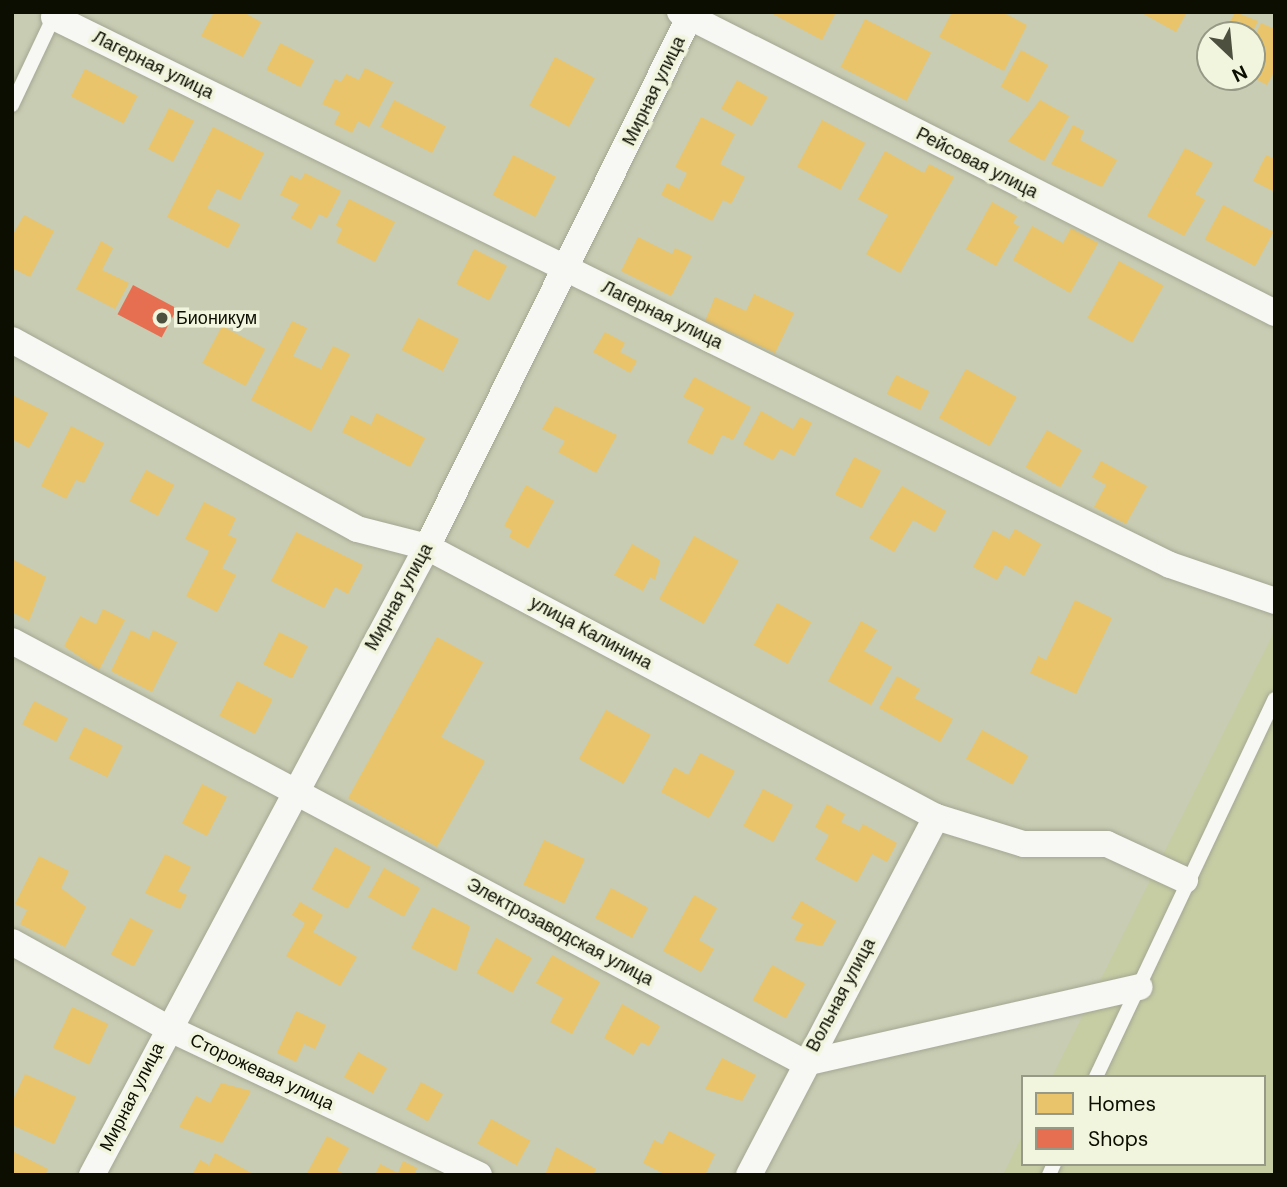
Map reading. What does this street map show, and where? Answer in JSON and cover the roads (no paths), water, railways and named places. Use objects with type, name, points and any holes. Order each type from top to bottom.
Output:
[{"type":"street","name":"Мирная улица","points":[[92,1175],[293,789],[427,547],[569,269],[687,14]]},
{"type":"street","name":"Рейсовая улица","points":[[687,14],[1275,313]]},
{"type":"street","name":"Лагерная улица","points":[[55,15],[1170,565],[1275,601]]},
{"type":"street","name":"улица Калинина","points":[[12,340],[357,529],[427,547],[936,817],[1024,844],[1107,844],[1185,880]]},
{"type":"street","name":"Электрозаводская улица","points":[[12,641],[805,1063]]},
{"type":"street","name":"Вольная улица","points":[[749,1175],[805,1063],[936,817]]},
{"type":"street","name":"Сторожевая улица","points":[[12,942],[168,1028],[479,1175]]},
{"type":"street","points":[[805,1063],[1139,987]]},
{"type":"lane","points":[[12,105],[55,15]]},
{"type":"lane","points":[[1097,1075],[1139,987],[1185,880],[1275,699]]},
{"type":"place","name":"Бионикум","points":[[162,318]]}]
